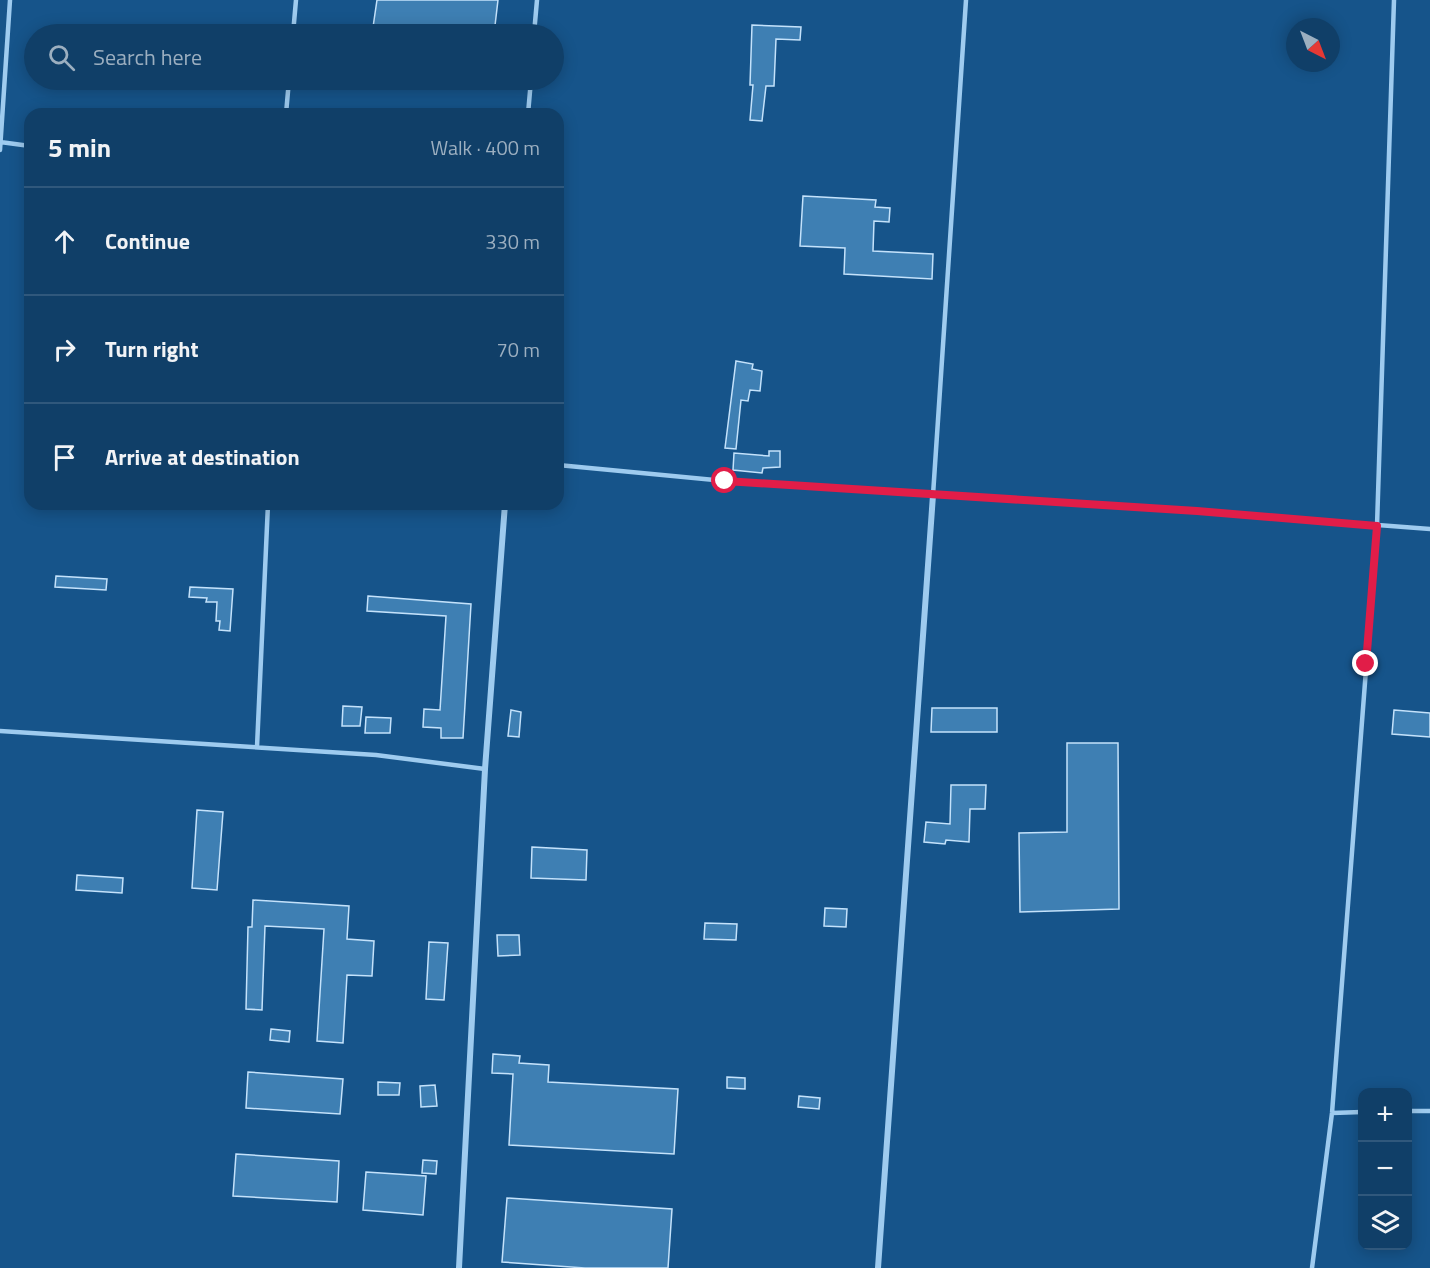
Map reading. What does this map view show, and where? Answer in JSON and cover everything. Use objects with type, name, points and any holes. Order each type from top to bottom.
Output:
[{"type":"street","points":[[878,1268],[933,495]]},
{"type":"street","points":[[459,1268],[485,769],[505,510]]},
{"type":"lane","points":[[0,150],[10,0]]},
{"type":"lane","points":[[294,24],[296,0]]},
{"type":"lane","points":[[535,24],[537,0]]},
{"type":"lane","points":[[933,495],[966,0]]},
{"type":"lane","points":[[1312,1268],[1332,1113],[1377,526],[1394,0]]},
{"type":"lane","points":[[287,108],[288,90]]},
{"type":"lane","points":[[529,108],[530,90]]},
{"type":"lane","points":[[0,142],[24,145]]},
{"type":"lane","points":[[564,466],[725,481],[1197,511],[1430,529]]},
{"type":"lane","points":[[257,747],[268,510]]},
{"type":"lane","points":[[0,731],[376,755],[485,769]]},
{"type":"lane","points":[[1412,1111],[1430,1111]]},
{"type":"lane","points":[[1332,1113],[1358,1112]]},
{"type":"building","points":[[377,0],[498,0],[495,24],[373,24]]},
{"type":"building","points":[[752,25],[801,27],[800,40],[776,39],[774,86],[766,86],[762,121],[750,120],[753,85],[750,85]]},
{"type":"building","points":[[803,196],[876,200],[875,207],[890,208],[889,222],[874,221],[873,251],[933,254],[932,279],[844,274],[845,248],[800,246]]},
{"type":"building","points":[[736,361],[753,364],[752,369],[762,371],[760,391],[750,390],[748,401],[741,400],[736,449],[725,448]]},
{"type":"building","points":[[769,451],[780,451],[780,467],[763,468],[762,473],[733,470],[734,453],[769,456]]},
{"type":"building","points":[[56,576],[107,579],[106,590],[55,587]]},
{"type":"building","points":[[190,587],[233,589],[230,631],[219,630],[220,621],[216,621],[217,602],[206,602],[207,598],[189,597]]},
{"type":"building","points":[[368,596],[471,604],[463,738],[441,738],[441,728],[423,727],[424,709],[440,710],[446,616],[367,611]]},
{"type":"building","points":[[343,706],[362,707],[360,726],[342,726]]},
{"type":"building","points":[[932,708],[997,708],[997,732],[931,732]]},
{"type":"building","points":[[511,710],[521,712],[519,737],[508,736]]},
{"type":"building","points":[[1394,710],[1430,713],[1430,737],[1392,734]]},
{"type":"building","points":[[366,717],[391,718],[390,733],[365,733]]},
{"type":"building","points":[[1067,743],[1118,743],[1119,909],[1020,912],[1019,833],[1067,832]]},
{"type":"building","points":[[951,785],[986,785],[985,809],[970,809],[969,842],[946,840],[945,844],[924,842],[926,822],[950,824]]},
{"type":"building","points":[[197,810],[223,812],[217,890],[192,888]]},
{"type":"building","points":[[532,847],[587,850],[586,880],[531,878]]},
{"type":"building","points":[[77,875],[123,878],[122,893],[76,890]]},
{"type":"building","points":[[253,900],[349,906],[347,939],[374,941],[372,976],[347,975],[343,1043],[317,1041],[324,929],[265,926],[262,1010],[246,1009],[248,927],[252,927]]},
{"type":"building","points":[[825,908],[847,909],[846,927],[824,926]]},
{"type":"building","points":[[705,923],[737,924],[736,940],[704,939]]},
{"type":"building","points":[[497,935],[519,935],[520,955],[498,956]]},
{"type":"building","points":[[429,942],[448,943],[444,1000],[426,999]]},
{"type":"building","points":[[271,1029],[290,1031],[289,1042],[270,1040]]},
{"type":"building","points":[[493,1054],[520,1056],[519,1063],[549,1065],[548,1082],[678,1089],[674,1154],[509,1145],[513,1074],[492,1073]]},
{"type":"building","points":[[248,1072],[343,1079],[340,1114],[246,1108]]},
{"type":"building","points":[[727,1077],[745,1078],[745,1089],[727,1088]]},
{"type":"building","points":[[378,1082],[400,1083],[399,1095],[378,1095]]},
{"type":"building","points":[[435,1085],[437,1106],[421,1107],[420,1086]]},
{"type":"building","points":[[799,1096],[820,1098],[819,1109],[798,1107]]},
{"type":"building","points":[[236,1154],[339,1161],[337,1202],[233,1196]]},
{"type":"building","points":[[423,1160],[437,1161],[436,1174],[422,1173]]},
{"type":"building","points":[[366,1172],[426,1176],[423,1215],[363,1210]]},
{"type":"building","points":[[507,1198],[672,1209],[668,1268],[585,1268],[502,1262]]},
{"type":"route","points":[[725,481],[1197,511],[1377,526],[1366,664]]}]
